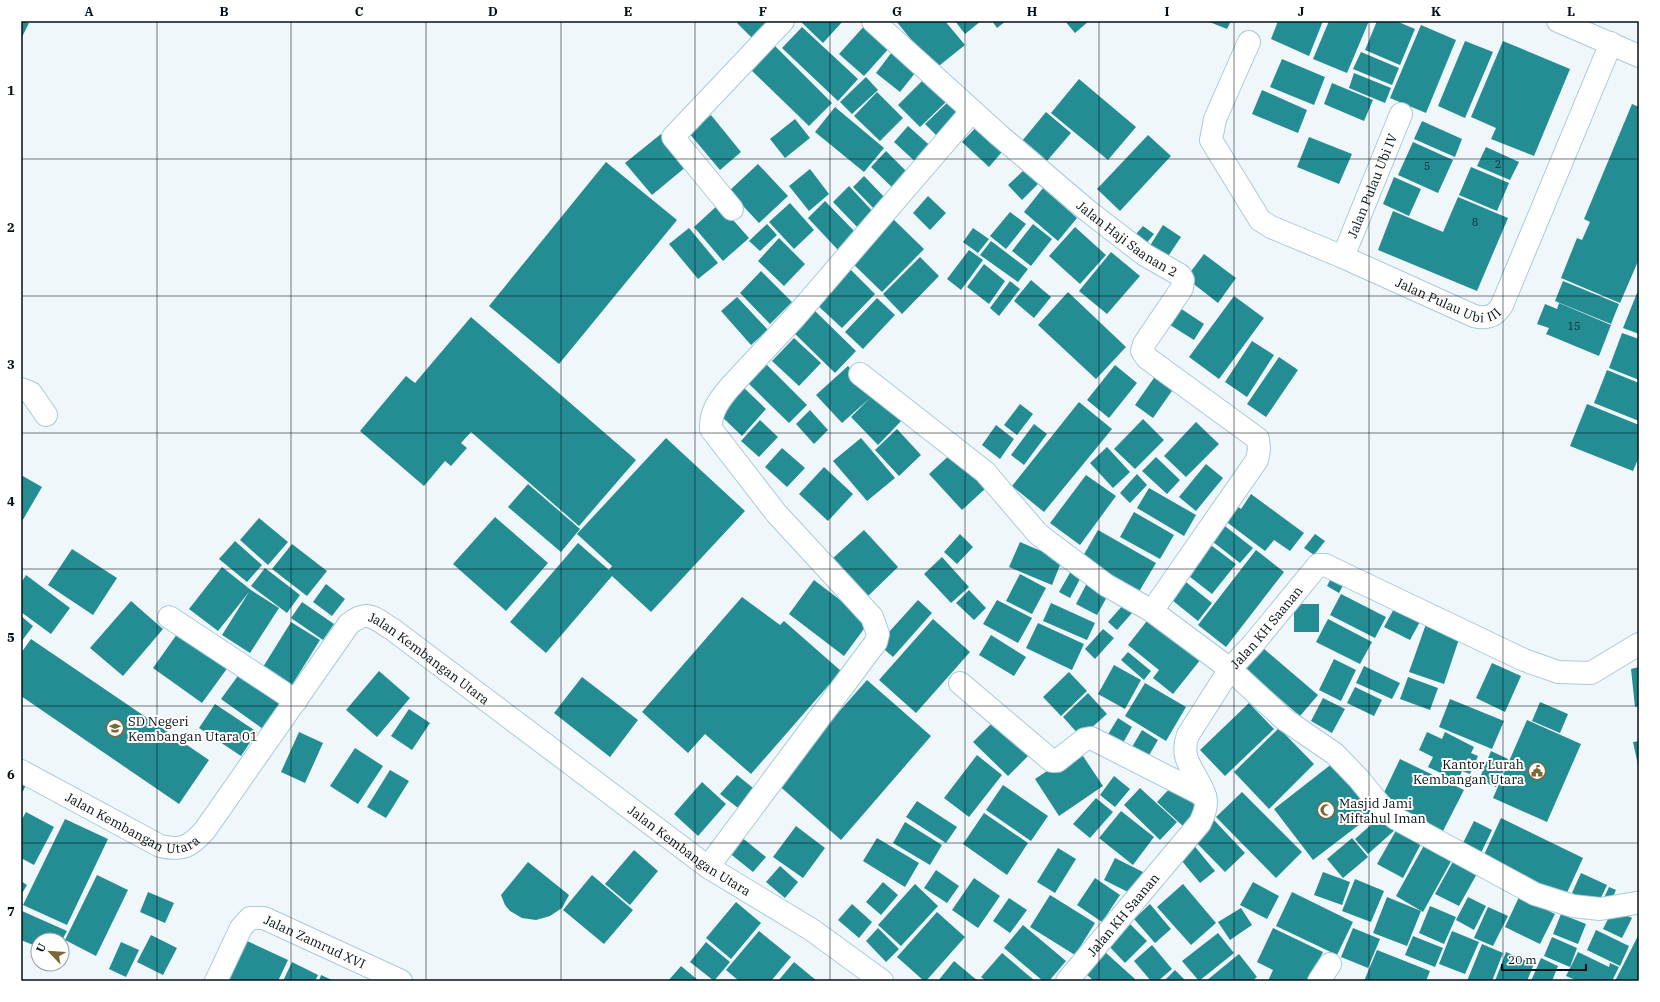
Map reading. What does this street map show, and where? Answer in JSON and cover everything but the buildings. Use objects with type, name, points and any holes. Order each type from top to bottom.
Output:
[{"type":"street","points":[[732,209],[673,137],[783,21]]},
{"type":"street","points":[[1558,21],[1639,56]]},
{"type":"street","name":"Jalan Haji Saanan 2","points":[[876,22],[972,110],[1088,211],[1145,255],[1180,275],[1183,280],[1182,288],[1144,344],[1142,351],[1147,358],[1258,439],[1259,449],[1257,460],[1152,611]]},
{"type":"street","name":"Jalan Pulau Ubi III","points":[[1249,42],[1214,119],[1211,140],[1260,220],[1271,227],[1474,316],[1482,318],[1497,312],[1502,305],[1611,43]]},
{"type":"street","points":[[708,868],[876,642],[878,634],[872,617],[776,513],[711,429],[710,420],[713,411],[720,398],[795,317],[972,110]]},
{"type":"street","name":"Jalan Pulau Ubi IV","points":[[1342,257],[1401,114]]},
{"type":"street","points":[[860,374],[985,472],[1038,534],[1106,585],[1152,611],[1230,669],[1284,719],[1335,754],[1359,779],[1381,806],[1395,818],[1535,894],[1573,906],[1600,909],[1636,903]]},
{"type":"street","points":[[21,389],[31,393],[46,415]]},
{"type":"street","name":"Jalan KH Saanan","points":[[1067,981],[1200,823],[1204,815],[1205,796],[1185,756],[1184,745],[1188,735],[1230,669],[1254,643],[1316,567],[1325,565],[1524,660],[1558,672],[1591,673],[1639,644]]},
{"type":"street","name":"Jalan Kembangan Utara","points":[[21,771],[160,846],[184,848],[196,841],[205,830],[349,624],[358,617],[368,616],[392,629],[708,868],[812,930],[882,981]]},
{"type":"street","points":[[169,617],[296,701]]},
{"type":"street","points":[[960,682],[1052,761],[1057,761],[1085,739],[1091,738],[1205,796]]},
{"type":"street","name":"Jalan Zamrud XVI","points":[[216,981],[241,928],[250,918],[264,918],[401,981]]},
{"type":"place","name":"SD Negeri Kembangan Utara 01","points":[[115,728]]},
{"type":"place","name":"Kantor Lurah Kembangan Utara","points":[[1537,771]]},
{"type":"place","name":"Masjid Jami Miftahul Iman","points":[[1326,810]]}]
